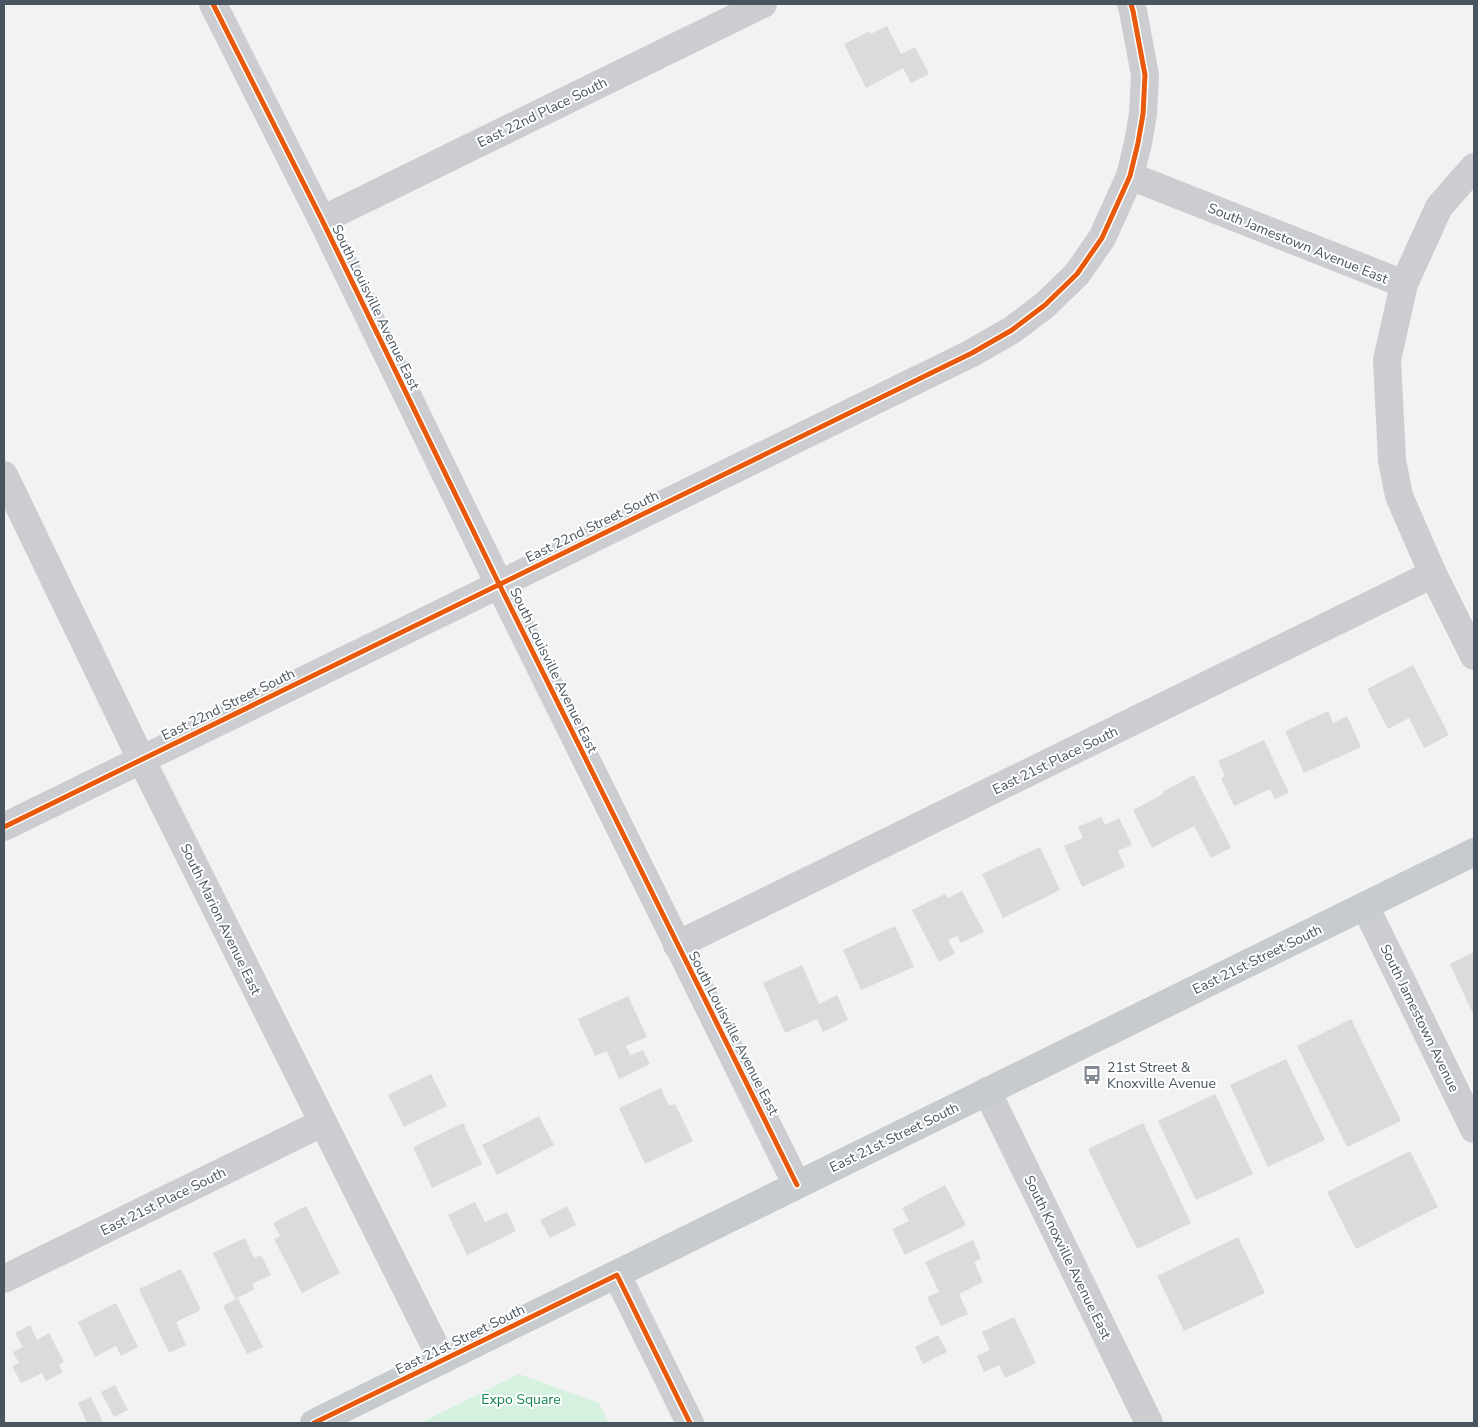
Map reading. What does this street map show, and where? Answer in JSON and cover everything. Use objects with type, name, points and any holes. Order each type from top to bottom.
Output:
[{"type":"main road","name":"East 21st Street South","points":[[314,1423],[1474,852]]},
{"type":"street","name":"South Louisville Avenue East","points":[[213,4],[322,220],[499,584],[797,1185]]},
{"type":"street","name":"East 22nd Place South","points":[[322,220],[763,4]]},
{"type":"street","points":[[1130,4],[1145,75],[1143,114],[1130,176]]},
{"type":"street","points":[[1404,284],[1439,207],[1474,167]]},
{"type":"street","name":"South Jamestown Avenue East","points":[[1130,176],[1404,284],[1387,360],[1392,460],[1399,496],[1433,574],[1474,656]]},
{"type":"street","name":"East 22nd Street South","points":[[4,827],[972,353],[1012,330],[1045,305],[1077,274],[1102,238],[1130,176]]},
{"type":"street","name":"South Marion Avenue East","points":[[4,475],[141,759],[442,1360]]},
{"type":"street","name":"East 21st Place South","points":[[677,945],[1433,574]]},
{"type":"street","name":"South Jamestown Avenue","points":[[1365,906],[1474,1129]]},
{"type":"street","name":"South Knoxville Avenue East","points":[[986,1091],[1150,1423]]},
{"type":"street","name":"East 21st Place South","points":[[4,1279],[322,1123]]},
{"type":"street","points":[[617,1275],[690,1423]]},
{"type":"green space","name":"Expo Square","points":[[519,1374],[599,1403],[609,1423],[420,1423]]},
{"type":"building","points":[[887,26],[901,54],[915,47],[929,74],[911,83],[903,68],[866,88],[844,44],[870,31],[871,34]]},
{"type":"building","points":[[1413,665],[1449,735],[1424,748],[1409,718],[1388,729],[1367,689]]},
{"type":"building","points":[[1328,711],[1333,723],[1347,716],[1361,747],[1304,773],[1285,731]]},
{"type":"building","points":[[1264,740],[1289,793],[1275,799],[1270,789],[1234,806],[1221,778],[1225,776],[1218,761]]},
{"type":"building","points":[[1194,775],[1231,848],[1211,858],[1194,826],[1152,848],[1133,810]]},
{"type":"building","points":[[1101,817],[1105,825],[1119,818],[1132,845],[1118,851],[1125,867],[1082,887],[1064,846],[1083,838],[1078,827]]},
{"type":"building","points":[[1040,847],[1060,890],[1003,918],[982,874]]},
{"type":"building","points":[[962,891],[984,932],[961,943],[957,936],[948,940],[955,953],[939,962],[912,910],[945,894],[948,898]]},
{"type":"building","points":[[895,926],[914,967],[861,990],[843,950]]},
{"type":"building","points":[[1474,952],[1474,1016],[1450,964]]},
{"type":"building","points":[[802,965],[819,1004],[837,995],[848,1020],[823,1032],[817,1019],[785,1033],[763,983]]},
{"type":"building","points":[[628,996],[647,1037],[626,1046],[630,1055],[643,1050],[650,1064],[619,1079],[607,1051],[595,1056],[578,1019]]},
{"type":"building","points":[[1351,1019],[1401,1121],[1347,1147],[1297,1046]]},
{"type":"building","points":[[1286,1059],[1325,1140],[1268,1167],[1230,1085]]},
{"type":"building","points":[[431,1074],[447,1106],[404,1127],[388,1095]]},
{"type":"building","points":[[661,1088],[669,1106],[675,1104],[693,1141],[645,1164],[619,1108]]},
{"type":"building","points":[[1215,1094],[1253,1174],[1196,1200],[1158,1121]]},
{"type":"building","points":[[539,1116],[554,1145],[497,1175],[482,1145]]},
{"type":"building","points":[[463,1123],[482,1164],[432,1188],[413,1147]]},
{"type":"building","points":[[1143,1123],[1191,1223],[1137,1249],[1088,1149]]},
{"type":"building","points":[[1410,1151],[1438,1207],[1356,1249],[1327,1192]]},
{"type":"building","points":[[945,1185],[966,1225],[905,1255],[892,1229],[909,1221],[902,1208]]},
{"type":"building","points":[[475,1202],[485,1222],[507,1212],[516,1231],[467,1255],[448,1215]]},
{"type":"building","points":[[306,1206],[340,1273],[302,1293],[274,1239],[280,1236],[273,1223]]},
{"type":"building","points":[[567,1206],[576,1225],[550,1238],[540,1220]]},
{"type":"building","points":[[1238,1237],[1265,1293],[1184,1331],[1157,1276]]},
{"type":"building","points":[[245,1238],[254,1258],[261,1255],[271,1275],[252,1284],[255,1289],[235,1299],[213,1253]]},
{"type":"building","points":[[973,1240],[981,1259],[974,1262],[983,1282],[959,1294],[968,1314],[941,1326],[927,1297],[939,1292],[925,1262]]},
{"type":"building","points":[[181,1269],[201,1310],[176,1322],[186,1345],[169,1353],[139,1289]]},
{"type":"building","points":[[238,1298],[263,1347],[247,1354],[223,1306]]},
{"type":"building","points":[[116,1303],[138,1347],[121,1356],[116,1346],[95,1357],[78,1322]]},
{"type":"building","points":[[1014,1317],[1036,1363],[1005,1378],[999,1365],[984,1372],[977,1356],[990,1350],[982,1332]]},
{"type":"building","points":[[30,1325],[37,1340],[49,1333],[64,1362],[59,1365],[63,1372],[46,1381],[42,1373],[21,1383],[12,1366],[19,1363],[13,1352],[23,1347],[15,1333]]},
{"type":"building","points":[[938,1335],[947,1352],[923,1364],[915,1347]]},
{"type":"building","points":[[115,1385],[128,1410],[114,1417],[101,1392]]},
{"type":"building","points":[[91,1397],[102,1423],[87,1423],[78,1403]]},
{"type":"cycle path","points":[[213,4],[322,220],[499,584],[797,1185]]},
{"type":"cycle path","points":[[4,827],[972,353],[1012,330],[1045,305],[1077,274],[1102,238],[1130,176],[1143,114],[1145,75],[1131,4]]},
{"type":"cycle path","points":[[314,1423],[617,1275],[690,1423]]},
{"type":"place","name":"21st Street & Knoxville Avenue","points":[[1092,1075]]}]
